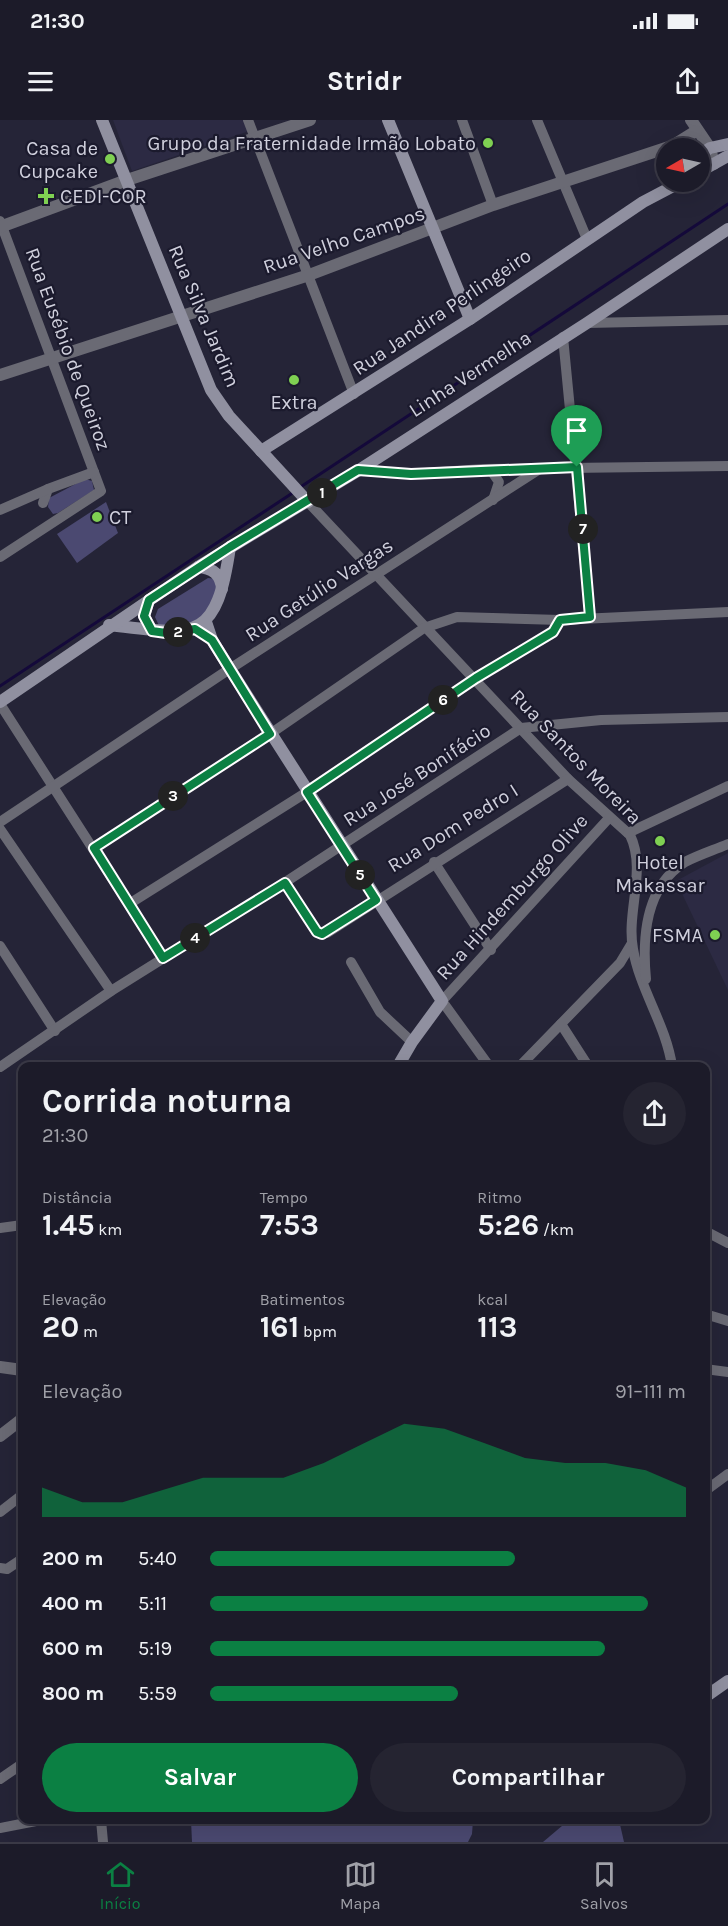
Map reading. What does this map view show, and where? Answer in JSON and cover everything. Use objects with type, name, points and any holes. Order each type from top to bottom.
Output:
[{"type":"main road","name":"Rua Silva Jardim","points":[[102,120],[211,390],[229,416],[301,493]]},
{"type":"main road","points":[[388,120],[470,319]]},
{"type":"main road","points":[[710,149],[728,144]]},
{"type":"main road","points":[[710,166],[728,156]]},
{"type":"main road","name":"Rua Jandira Perlingeiro","points":[[643,202],[656,190]]},
{"type":"main road","name":"Rua Jandira Perlingeiro","points":[[261,451],[354,394],[643,202],[662,192]]},
{"type":"main road","name":"Linha Vermelha","points":[[0,703],[110,625],[230,547],[301,493],[358,470],[587,323],[728,229]]},
{"type":"main road","points":[[110,625],[166,633],[195,629],[206,622],[215,609],[222,591],[230,547]]},
{"type":"main road","points":[[198,567],[214,571],[221,579],[222,591]]},
{"type":"main road","points":[[149,600],[144,616],[152,631]]},
{"type":"main road","points":[[206,622],[212,640],[270,734],[442,1001],[400,1062]]},
{"type":"main road","points":[[195,629],[212,640]]},
{"type":"main road","points":[[710,1694],[728,1681]]},
{"type":"street","points":[[248,120],[354,394]]},
{"type":"street","points":[[1,224],[310,120]]},
{"type":"street","points":[[462,120],[493,205]]},
{"type":"street","points":[[537,120],[587,239]]},
{"type":"street","name":"Rua Velho Campos","points":[[682,138],[693,126]]},
{"type":"street","name":"Rua Velho Campos","points":[[0,375],[309,275],[433,230],[493,205],[656,152]]},
{"type":"street","points":[[710,159],[714,164]]},
{"type":"street","name":"Rua Eusébio de Queiroz","points":[[1,224],[101,491],[51,523]]},
{"type":"street","points":[[587,323],[728,321]]},
{"type":"street","points":[[563,337],[590,617]]},
{"type":"street","points":[[383,454],[382,462],[390,475]]},
{"type":"street","points":[[358,470],[390,475],[577,467],[728,466]]},
{"type":"street","points":[[483,470],[492,472],[499,482],[493,500]]},
{"type":"street","name":"Rua Getúlio Vargas","points":[[0,822],[230,669],[538,470]]},
{"type":"street","points":[[0,510],[94,472]]},
{"type":"street","points":[[0,557],[51,523],[43,503],[48,489]]},
{"type":"street","name":"Rua Santos Moreira","points":[[301,493],[375,576],[476,678],[568,779],[609,818],[628,832],[637,855],[630,925],[632,944],[647,992],[668,1043],[671,1062]]},
{"type":"street","points":[[19,503],[43,503]]},
{"type":"street","points":[[94,848],[270,734],[424,628],[457,617],[560,620],[728,612]]},
{"type":"street","points":[[129,904],[307,792],[476,678],[553,632],[560,620]]},
{"type":"street","points":[[0,703],[163,958]]},
{"type":"street","points":[[521,728],[601,720],[728,717]]},
{"type":"street","name":"Rua José Bonifácio","points":[[0,1067],[163,958],[285,883],[521,728]]},
{"type":"street","name":"Rua Dom Pedro I","points":[[285,883],[317,932],[322,934],[568,779]]},
{"type":"street","points":[[628,832],[728,786]]},
{"type":"street","name":"Rua Hindemburgo Olive","points":[[442,1001],[491,950],[609,818]]},
{"type":"street","points":[[0,829],[111,992]]},
{"type":"street","points":[[647,992],[645,948],[647,923],[657,892],[685,863],[728,844]]},
{"type":"street","points":[[434,862],[491,950]]},
{"type":"street","points":[[524,1062],[620,963],[632,944]]},
{"type":"street","points":[[0,946],[55,1031]]},
{"type":"street","points":[[351,962],[380,1012],[412,1042]]},
{"type":"street","points":[[442,1001],[486,1062]]},
{"type":"street","points":[[561,1024],[585,1062]]},
{"type":"street","points":[[0,1228],[18,1226]]},
{"type":"street","points":[[710,1236],[728,1243]]},
{"type":"street","points":[[710,1315],[728,1320]]},
{"type":"street","points":[[0,1367],[18,1369]]},
{"type":"street","points":[[710,1370],[728,1372]]},
{"type":"street","points":[[0,1436],[18,1422]]},
{"type":"street","points":[[710,1487],[728,1474]]},
{"type":"street","points":[[0,1512],[18,1498]]},
{"type":"street","points":[[0,1568],[7,1569],[18,1562]]},
{"type":"street","points":[[0,1779],[18,1767]]},
{"type":"street","points":[[0,1828],[20,1824]]},
{"type":"street","points":[[101,1824],[103,1842]]},
{"type":"shaded area","points":[[113,120],[247,120],[252,130],[132,171]]},
{"type":"shaded area","points":[[85,479],[92,481],[94,490],[53,514],[48,507],[49,498]]},
{"type":"shaded area","name":"CT","points":[[106,502],[118,533],[77,563],[57,534]]},
{"type":"shaded area","points":[[208,578],[218,579],[222,585],[203,621],[161,630],[155,617],[158,609]]},
{"type":"shaded area","name":"FSMA","points":[[728,853],[728,990],[676,881]]},
{"type":"shaded area","points":[[191,1824],[473,1824],[472,1834],[468,1842],[192,1842]]},
{"type":"shaded area","points":[[564,1824],[620,1824],[624,1842],[543,1842]]},
{"type":"waterway","points":[[299,488],[728,204]]},
{"type":"waterway","points":[[0,686],[294,492]]},
{"type":"place","name":"Grupo da Fraternidade Irmão Lobato","points":[[488,143]]},
{"type":"place","name":"Casa de Cupcake","points":[[110,159]]},
{"type":"place","name":"CEDI-COR","points":[[46,196]]},
{"type":"place","name":"Extra","points":[[294,380]]},
{"type":"place","name":"CT","points":[[97,517]]},
{"type":"place","name":"Hotel Makassar","points":[[660,841]]},
{"type":"place","name":"FSMA","points":[[715,935]]},
{"type":"route","points":[[577,467],[590,617],[560,620],[557,629],[553,632],[476,678],[307,792],[376,900],[327,933],[322,934],[317,932],[285,883],[163,958],[94,848],[270,734],[212,640],[195,629],[166,633],[152,631],[144,616],[149,600],[230,547],[358,470],[390,475],[577,467]]}]
